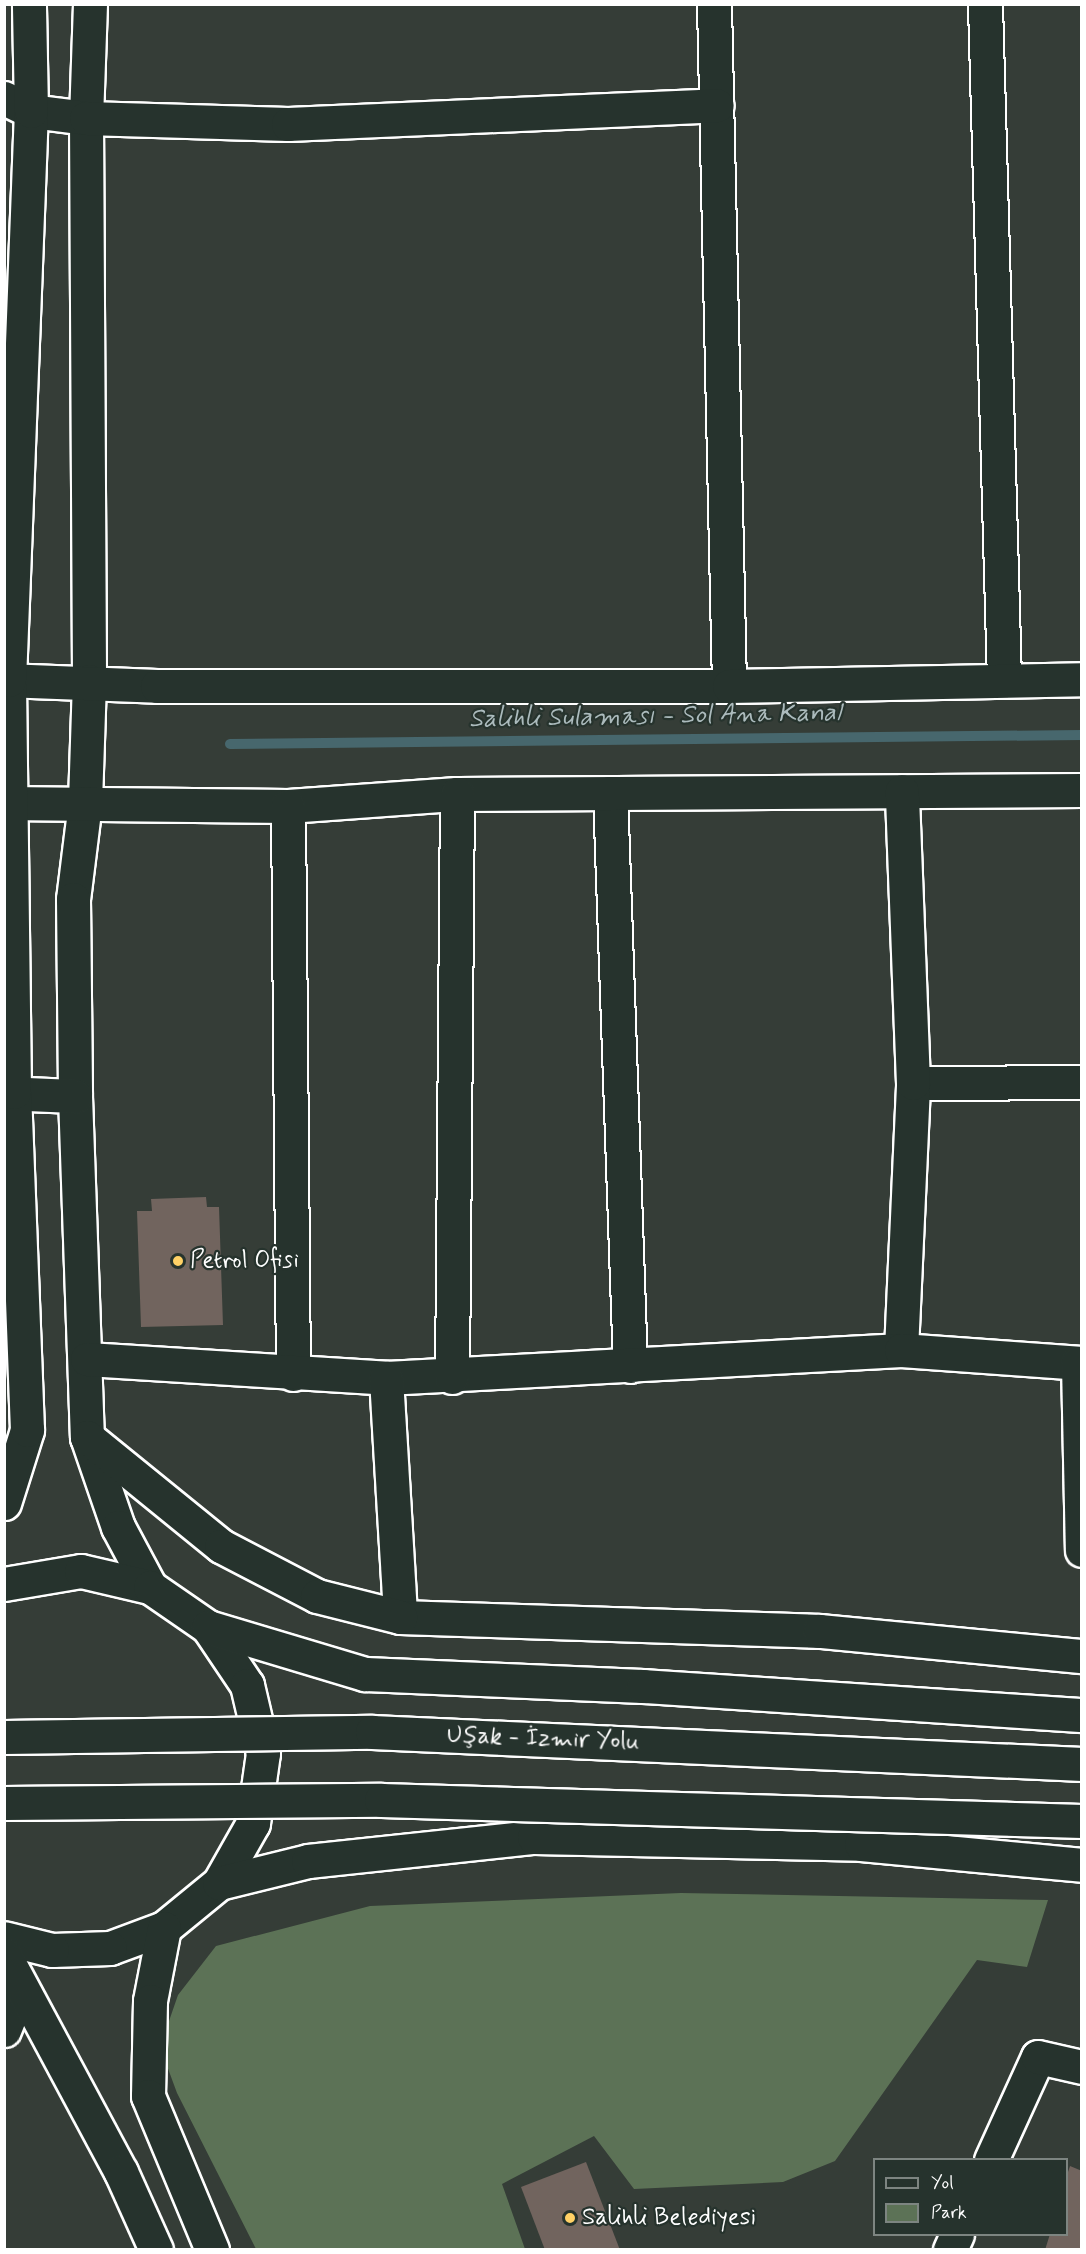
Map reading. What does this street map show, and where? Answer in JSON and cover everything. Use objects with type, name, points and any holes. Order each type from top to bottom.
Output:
[{"type":"main road","points":[[4,1503],[27,1430],[9,1092],[7,680],[18,105],[29,4]]},
{"type":"main road","points":[[90,4],[86,118],[89,681],[85,803],[74,899],[75,1096],[87,1359],[87,1437],[118,1527],[150,1587]]},
{"type":"main road","points":[[714,4],[729,686]]},
{"type":"main road","points":[[985,4],[1004,680]]},
{"type":"main road","points":[[18,105],[86,118],[288,124],[717,105]]},
{"type":"main road","points":[[7,680],[89,681],[157,686],[729,686],[1082,679]]},
{"type":"main road","points":[[9,802],[288,806],[457,794],[1082,790]]},
{"type":"main road","points":[[901,1350],[913,1083],[902,791]]},
{"type":"main road","points":[[610,793],[630,1366]]},
{"type":"main road","points":[[452,1377],[457,794]]},
{"type":"main road","points":[[288,806],[293,1374]]},
{"type":"main road","points":[[913,1083],[1082,1082]]},
{"type":"main road","points":[[9,1092],[75,1096]]},
{"type":"main road","points":[[87,1359],[293,1374],[386,1378],[452,1377],[901,1350],[1080,1363],[1082,1550]]},
{"type":"main road","points":[[386,1378],[400,1617]]},
{"type":"main road","points":[[87,1437],[221,1546],[317,1596],[400,1617],[820,1631],[1082,1656]]},
{"type":"main road","points":[[4,1584],[81,1571],[150,1587],[208,1627],[365,1674],[643,1686],[1082,1715]]},
{"type":"main road","points":[[4,1938],[52,1950],[110,1948],[165,1928],[219,1883],[253,1823],[263,1753],[247,1685],[208,1627]]},
{"type":"main road","name":"Uşak - İzmir Yolu","points":[[4,1737],[372,1732],[1082,1764]]},
{"type":"main road","points":[[4,1803],[393,1800],[1082,1821]]},
{"type":"main road","points":[[219,1883],[308,1861],[534,1837],[861,1844],[1082,1865]]},
{"type":"main road","points":[[165,1928],[150,2001],[148,2096],[212,2250]]},
{"type":"main road","points":[[4,1954],[121,2172],[156,2250]]},
{"type":"main road","points":[[4,2030],[21,1988]]},
{"type":"main road","points":[[992,2158],[1038,2057],[1082,2067]]},
{"type":"main road","points":[[950,2250],[957,2236]]},
{"type":"green space","points":[[681,1893],[1048,1900],[1027,1967],[977,1960],[835,2161],[783,2182],[634,2189],[594,2136],[502,2184],[525,2249],[256,2249],[177,2093],[160,2047],[178,1995],[216,1946],[370,1906]]},
{"type":"building","points":[[206,1197],[207,1207],[219,1207],[223,1325],[141,1327],[137,1211],[152,1211],[151,1199]]},
{"type":"building","name":"Salihli Belediyesi","points":[[586,2162],[620,2250],[545,2250],[521,2187]]},
{"type":"building","points":[[1070,2166],[1082,2171],[1082,2250],[1045,2250],[1049,2236],[1068,2236],[1068,2172]]},
{"type":"waterway","name":"Salihli Sulaması - Sol Ana Kanal","points":[[230,744],[1082,735]]},
{"type":"place","name":"Petrol Ofisi","points":[[178,1261]]},
{"type":"place","name":"Salihli Belediyesi","points":[[570,2218]]}]
